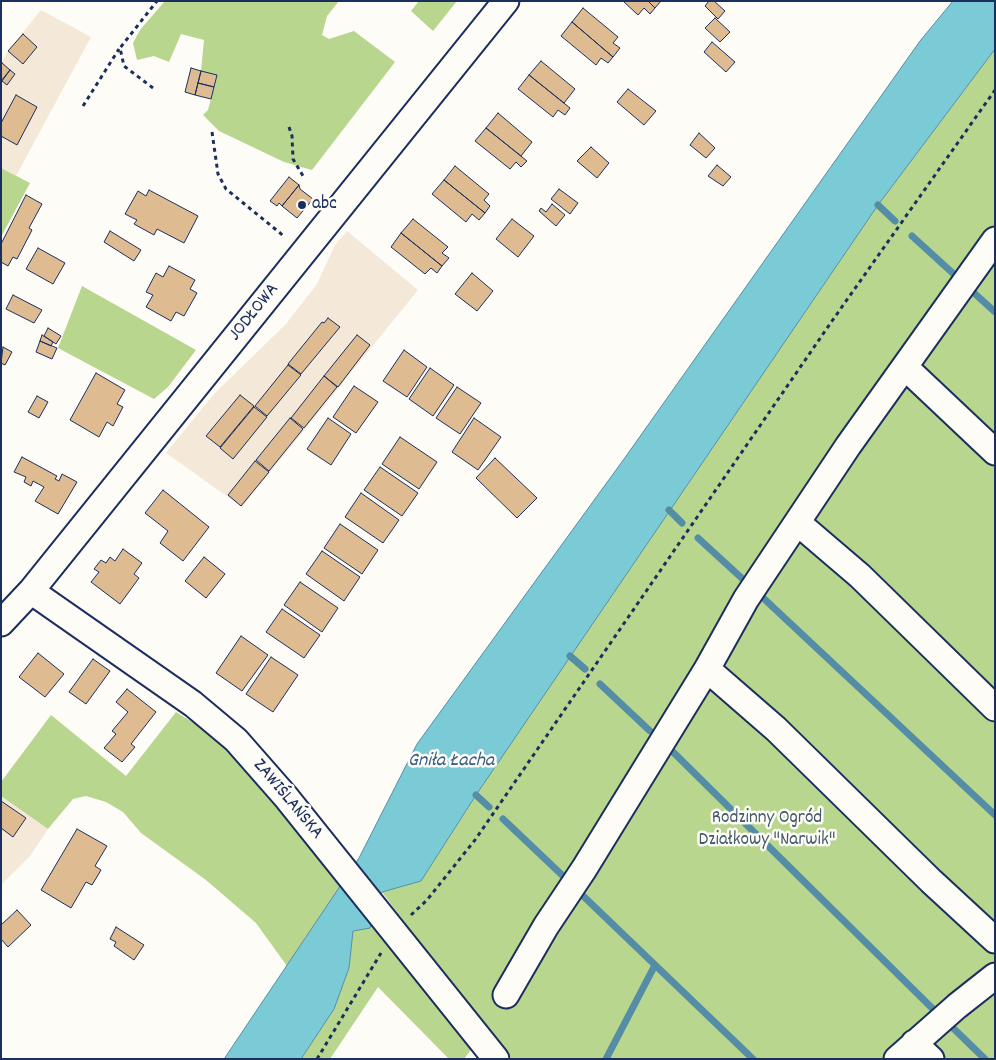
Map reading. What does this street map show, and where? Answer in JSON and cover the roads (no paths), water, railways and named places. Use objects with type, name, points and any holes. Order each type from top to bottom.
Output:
[{"type":"street","name":"JODŁOWA","points":[[1,623],[31,591],[506,1]]},
{"type":"street","points":[[506,995],[546,926],[584,869],[707,669],[746,599],[848,446],[995,240]]},
{"type":"street","points":[[905,367],[995,452]]},
{"type":"street","points":[[798,523],[860,576],[995,708]]},
{"type":"street","name":"ZAWIŚLAŃSKA","points":[[31,591],[193,704],[236,740],[336,858],[496,1059]]},
{"type":"street","points":[[707,669],[776,729],[931,881],[995,940]]},
{"type":"street","points":[[914,1053],[995,976]]},
{"type":"water","name":"Gniła Łacha","points":[[953,1],[995,1],[995,49],[878,205],[476,795],[421,881],[382,892],[370,928],[353,931],[349,968],[334,1009],[301,1059],[224,1059],[359,858],[417,744],[624,459],[920,41]]},
{"type":"waterway","points":[[878,205],[895,221]]},
{"type":"waterway","points":[[912,236],[957,277]]},
{"type":"waterway","points":[[973,292],[995,312]]},
{"type":"waterway","points":[[669,510],[682,523]]},
{"type":"waterway","points":[[698,538],[746,582]]},
{"type":"waterway","points":[[760,595],[995,815]]},
{"type":"waterway","points":[[570,656],[585,669]]},
{"type":"waterway","points":[[600,684],[650,731]]},
{"type":"waterway","points":[[671,750],[933,1009]]},
{"type":"waterway","points":[[476,795],[489,807]]},
{"type":"waterway","points":[[503,819],[562,875]]},
{"type":"waterway","points":[[578,891],[753,1059]]},
{"type":"waterway","points":[[606,1059],[655,965]]},
{"type":"waterway","points":[[953,1028],[985,1059]]},
{"type":"place","name":"abc","points":[[302,205]]},
{"type":"park label","name":"Rodzinny Ogród Działkowy \"Narwik\"","points":[[767,830]]}]
